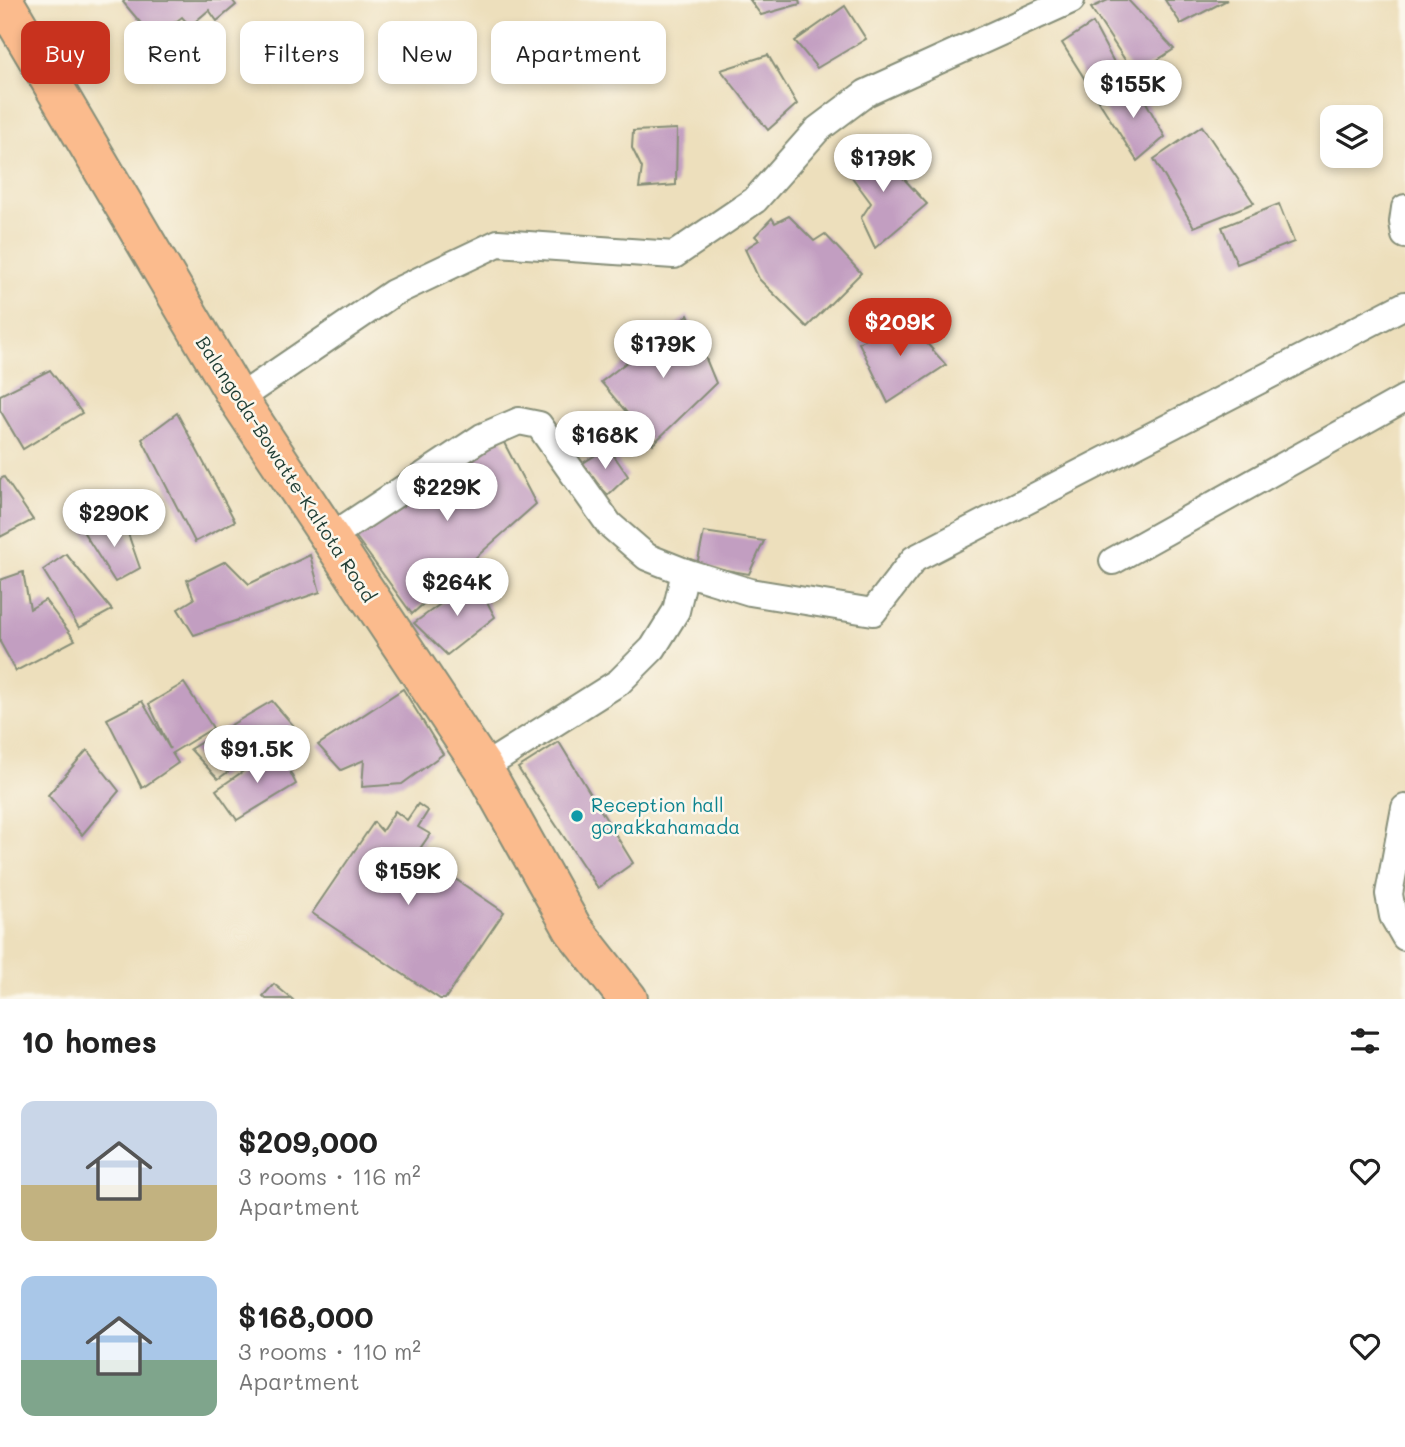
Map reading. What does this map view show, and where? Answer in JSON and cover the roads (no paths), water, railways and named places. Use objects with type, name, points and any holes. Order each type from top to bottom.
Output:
[{"type":"main road","name":"Balangoda-Bowatte-Kaltota Road","points":[[3,0],[238,399],[483,768],[573,929],[628,999]]},
{"type":"street","points":[[238,399],[393,293],[498,243],[674,255],[755,200],[818,129],[866,93],[1071,0]]},
{"type":"street","points":[[1405,208],[1405,235]]},
{"type":"street","points":[[329,538],[482,437],[519,421],[539,425],[609,524],[647,557],[750,592],[873,612],[914,559],[1405,306]]},
{"type":"street","points":[[1113,561],[1405,398]]},
{"type":"street","points":[[483,768],[620,682],[653,648],[676,611],[685,572]]},
{"type":"street","points":[[1405,808],[1390,894],[1393,916],[1405,937]]},
{"type":"place","name":"Reception hall gorakkahamada","points":[[577,816]]}]
